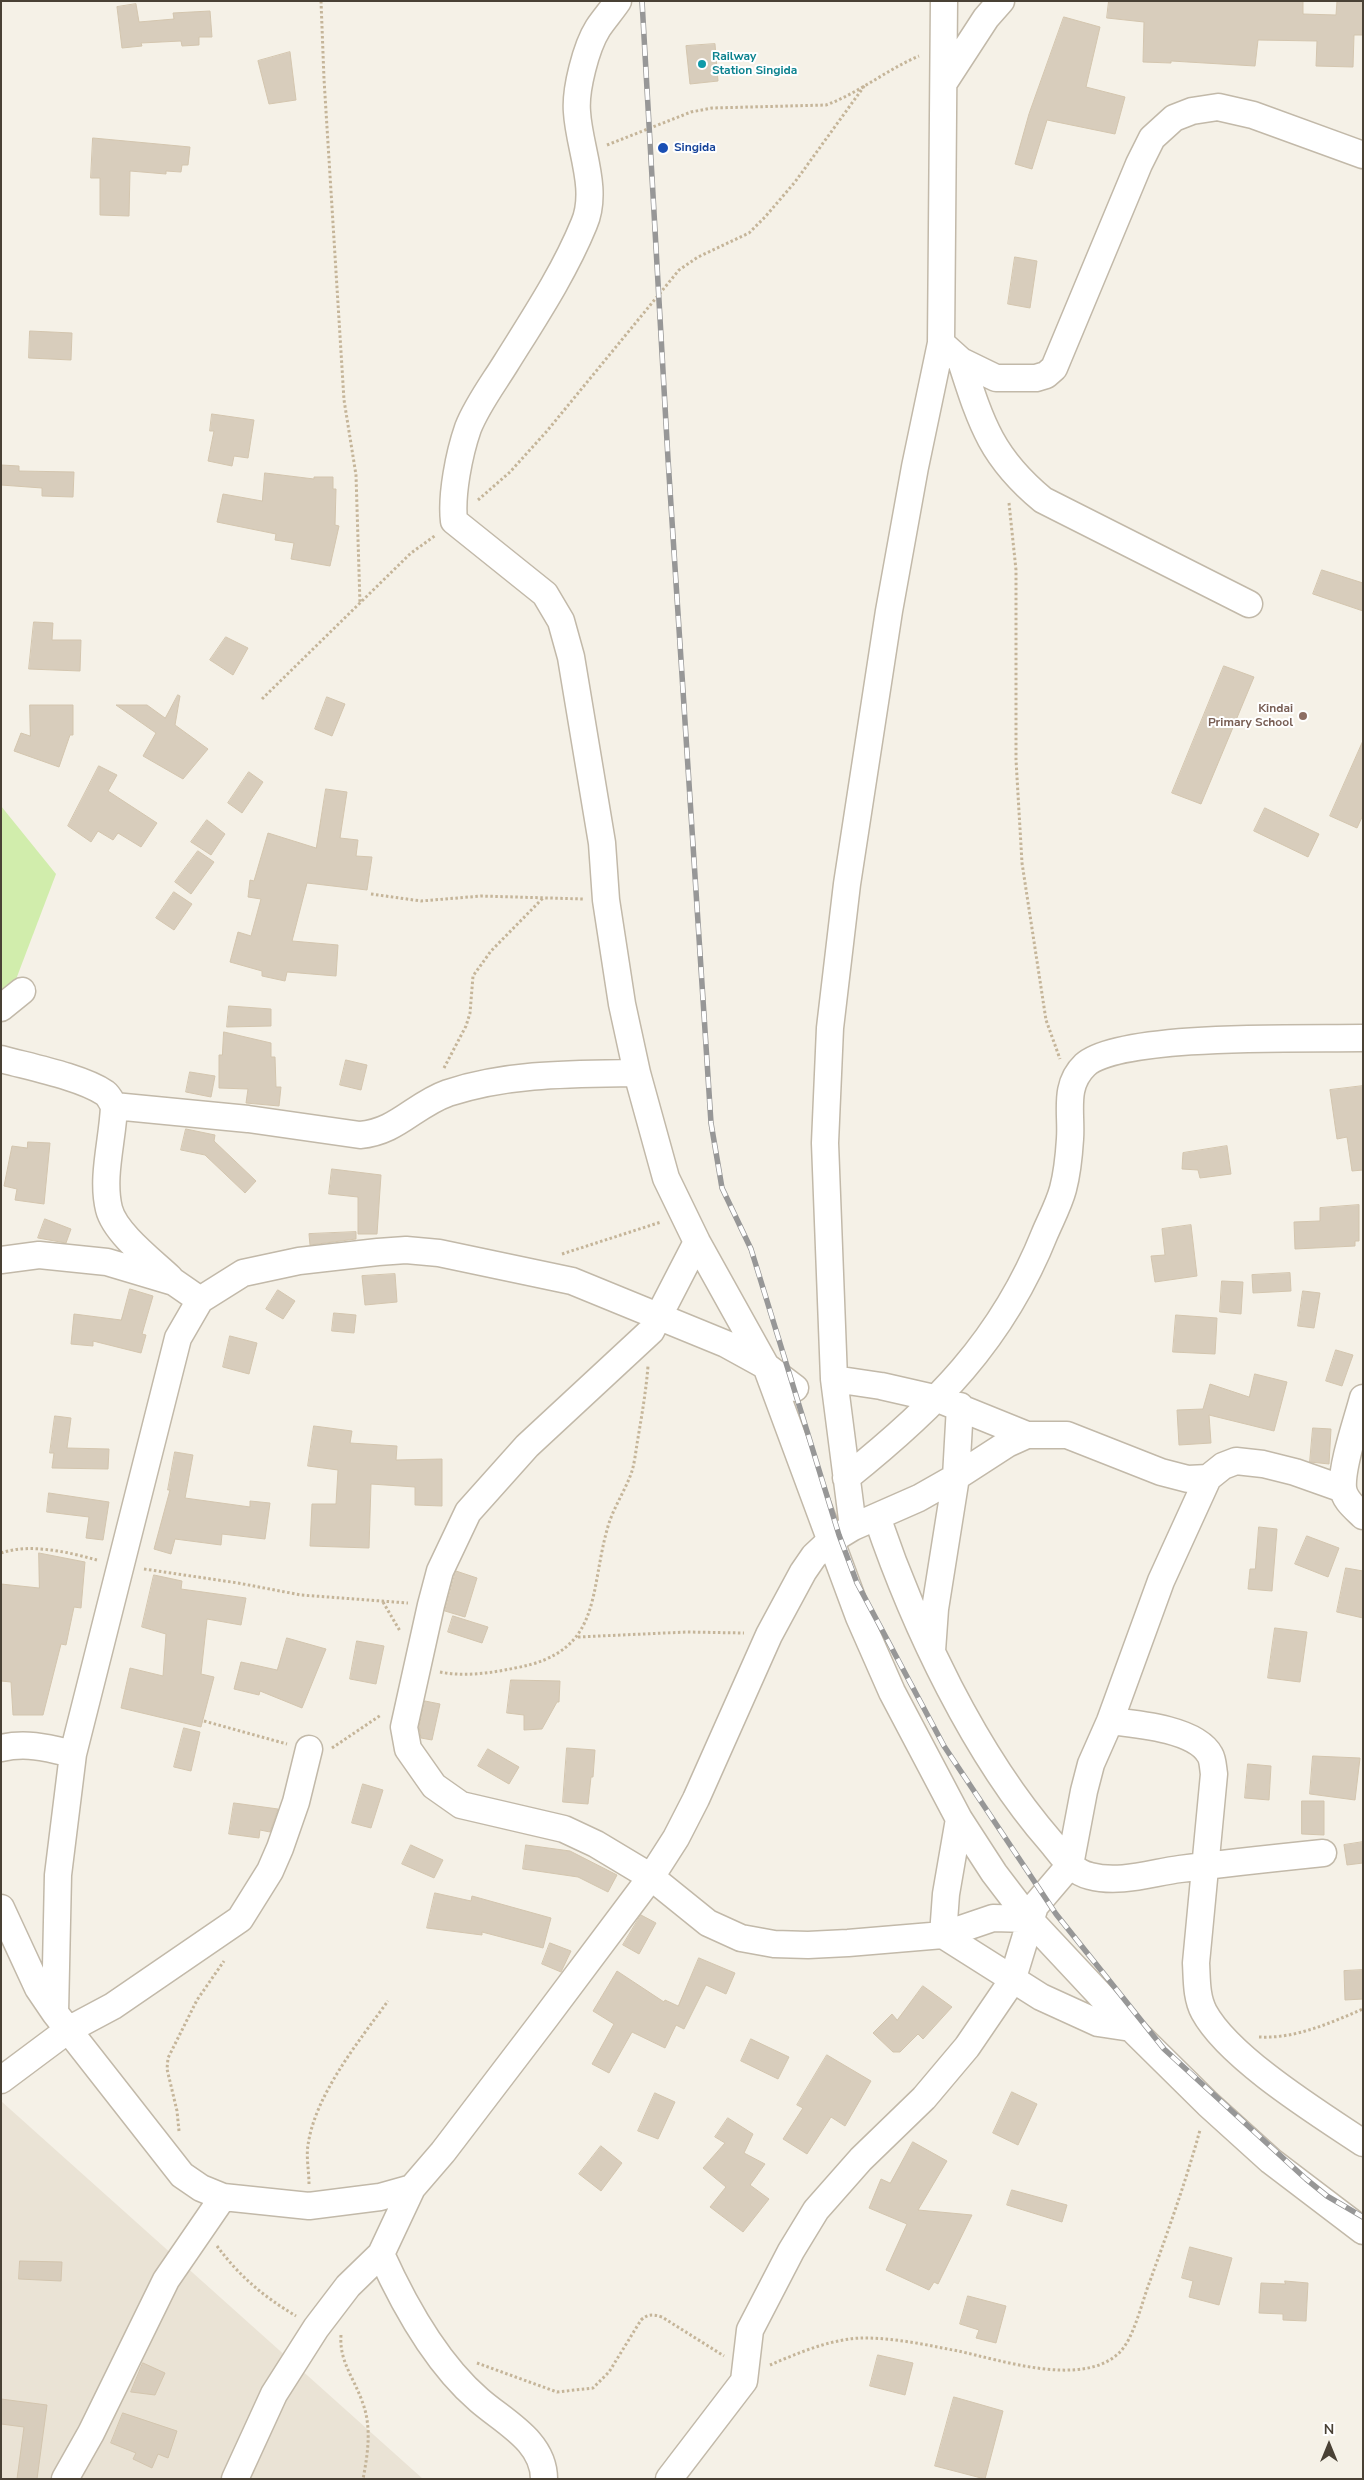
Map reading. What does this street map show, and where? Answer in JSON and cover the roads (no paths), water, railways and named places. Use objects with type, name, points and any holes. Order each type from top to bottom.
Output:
[{"type":"street","points":[[618,1],[597,30],[585,60],[580,81],[576,111],[585,157],[589,196],[585,223],[542,305],[479,406],[468,428],[455,487],[453,510],[454,522],[545,594],[561,621],[571,657],[602,843],[606,900],[622,1004],[637,1074],[666,1178],[697,1242],[766,1366],[830,1541],[859,1616],[892,1692],[959,1819],[994,1873],[1029,1919],[1131,2028],[1208,2104],[1271,2161],[1363,2231]]},
{"type":"street","points":[[853,1527],[834,1379],[825,1143],[830,1028],[847,884],[889,612],[914,467],[941,343],[945,81],[944,1]]},
{"type":"street","points":[[945,81],[986,18],[1001,1]]},
{"type":"street","points":[[941,343],[961,361],[996,378],[1036,378],[1046,375],[1054,368],[1139,164],[1152,138],[1174,118],[1192,111],[1218,107],[1253,116],[1363,155]]},
{"type":"street","points":[[961,361],[981,422],[1004,462],[1022,483],[1043,500],[1249,604]]},
{"type":"street","points":[[1,1008],[22,991]]},
{"type":"street","points":[[846,1478],[894,1440],[949,1403],[980,1350],[1009,1306],[1033,1264],[1063,1189],[1070,1138],[1072,1084],[1086,1064],[1107,1054],[1158,1044],[1220,1040],[1363,1038]]},
{"type":"street","points":[[1,1059],[95,1088],[107,1095],[114,1106],[107,1188],[109,1210],[119,1227],[174,1282],[200,1300]]},
{"type":"street","points":[[114,1106],[292,1124],[360,1135],[376,1134],[389,1129],[426,1102],[448,1093],[514,1078],[637,1074]]},
{"type":"street","points":[[697,1242],[656,1324],[527,1446],[468,1512],[440,1571],[431,1605],[404,1727],[408,1749],[434,1786],[461,1806],[564,1829],[596,1844],[651,1877],[708,1923],[741,1938],[774,1944],[808,1945],[943,1935],[993,1918],[1029,1919]]},
{"type":"street","points":[[62,2021],[58,1875],[73,1754],[178,1338],[200,1300],[243,1274],[299,1261],[406,1250],[439,1254],[522,1269],[572,1281],[656,1324],[726,1344],[766,1366],[794,1388]]},
{"type":"street","points":[[1,1260],[39,1255],[70,1256],[107,1262],[174,1282]]},
{"type":"street","points":[[834,1379],[881,1386],[949,1403],[1027,1435],[1067,1435],[1161,1472],[1188,1479],[1208,1478]]},
{"type":"street","points":[[1363,1398],[1346,1467],[1343,1489],[1349,1504],[1363,1516]]},
{"type":"street","points":[[932,1651],[942,1560],[956,1477],[949,1403]]},
{"type":"street","points":[[234,2479],[274,2394],[316,2328],[348,2286],[381,2254],[412,2188],[443,2152],[651,1877],[676,1838],[696,1799],[769,1635],[803,1572],[814,1556],[830,1541],[853,1527],[919,1498],[1007,1444],[1027,1435]]},
{"type":"street","points":[[669,2479],[744,2381],[750,2330],[791,2251],[816,2210],[861,2159],[924,2098],[967,2047],[1012,1981],[1029,1919],[1035,1906],[1044,1893],[1070,1865],[1091,1764],[1110,1721],[1161,1581],[1208,1478],[1223,1466],[1236,1461],[1295,1472],[1343,1489]]},
{"type":"street","points":[[877,1516],[895,1570],[932,1651],[961,1707],[1001,1776],[1030,1819],[1078,1872],[1103,1879],[1207,1865],[1323,1853]]},
{"type":"street","points":[[1110,1721],[1158,1728],[1194,1740],[1210,1755],[1214,1774],[1207,1865],[1196,1963],[1197,1990],[1204,2011],[1221,2035],[1305,2104],[1363,2143]]},
{"type":"street","points":[[1,1748],[17,1745],[35,1745],[73,1754]]},
{"type":"street","points":[[1,2080],[62,2021],[128,1996],[240,1919],[270,1871],[280,1848],[296,1802],[309,1749]]},
{"type":"street","points":[[943,1935],[946,1894],[959,1819]]},
{"type":"street","points":[[1,1908],[29,1971],[62,2021],[182,2175],[201,2188],[223,2197],[309,2206],[380,2197],[412,2188]]},
{"type":"street","points":[[943,1935],[1012,1981],[1041,1997],[1098,2023],[1131,2028]]},
{"type":"street","points":[[65,2479],[91,2433],[166,2280],[204,2222],[223,2197]]},
{"type":"street","points":[[381,2254],[397,2290],[416,2323],[456,2376],[477,2399],[520,2433],[538,2453],[544,2465],[544,2479]]},
{"type":"railway","points":[[642,1],[668,459],[711,1123],[722,1188],[751,1249],[839,1535],[857,1583],[944,1746],[1056,1914],[1164,2049],[1306,2179],[1327,2196],[1363,2217]]},
{"type":"place","name":"Railway Station Singida","points":[[702,64]]},
{"type":"place","name":"Singida","points":[[663,148]]},
{"type":"place","name":"Kindai Primary School","points":[[1303,716]]}]
